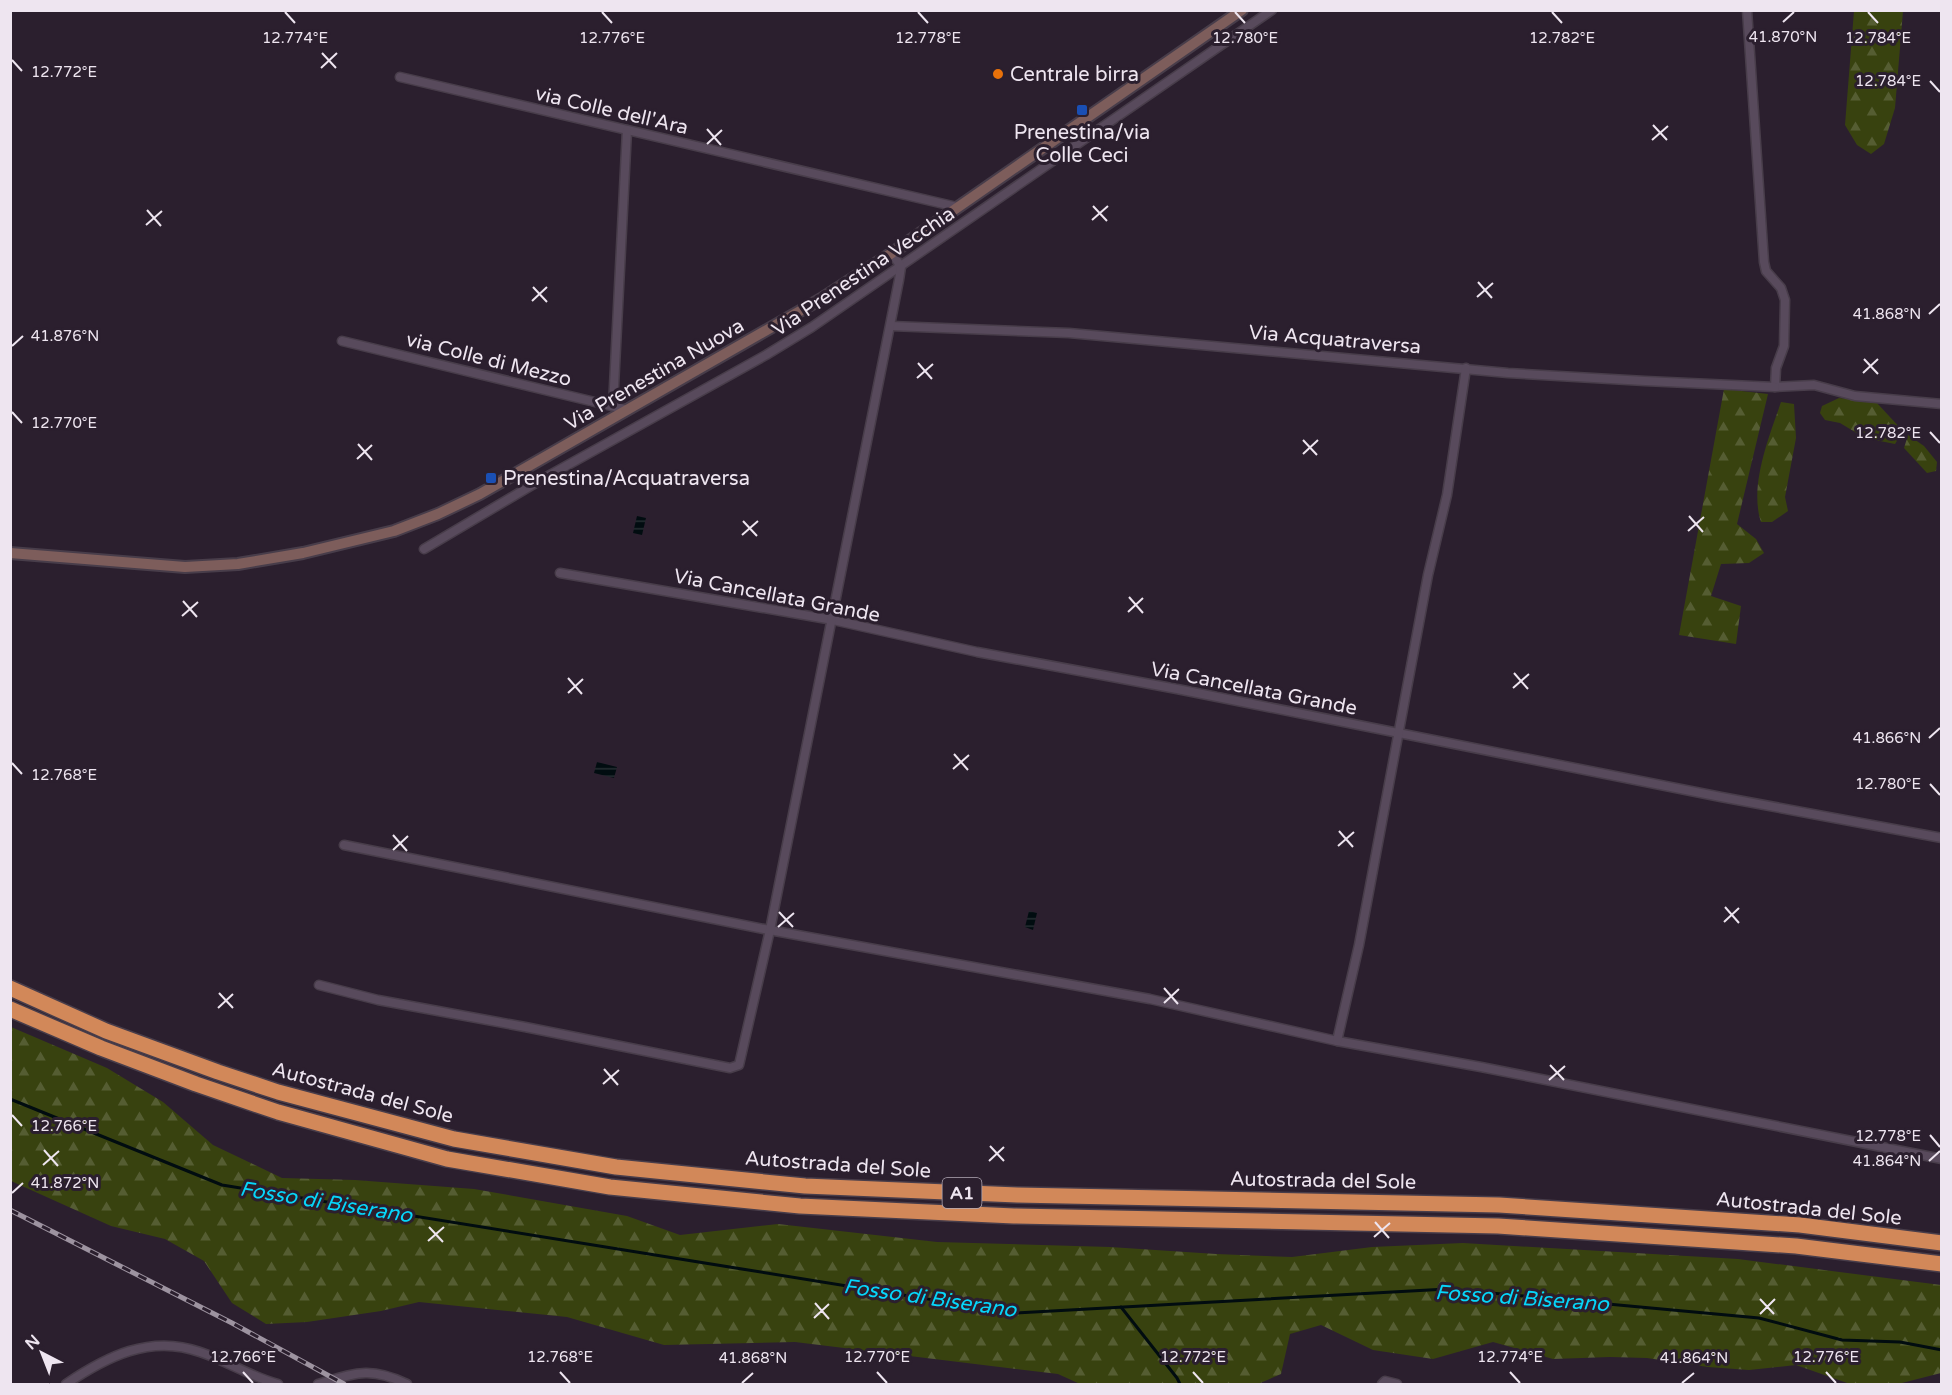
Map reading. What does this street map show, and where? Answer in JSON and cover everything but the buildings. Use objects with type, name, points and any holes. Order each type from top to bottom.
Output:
[{"type":"highway","name":"Autostrada del Sole","points":[[10,988],[106,1031],[278,1092],[454,1139],[616,1167],[805,1186],[1017,1195],[1499,1205],[1800,1225],[1941,1243]]},
{"type":"highway","name":"Autostrada del Sole","points":[[10,1009],[112,1053],[278,1112],[447,1159],[610,1187],[812,1207],[1014,1216],[1498,1226],[1796,1246],[1941,1264]]},
{"type":"main road","name":"Via Prenestina Nuova","points":[[10,553],[195,568],[238,564],[331,547],[394,531],[438,514],[480,494],[796,314],[892,253],[1242,10]]},
{"type":"street","name":"Via Prenestina Vecchia","points":[[424,549],[539,481],[766,355],[836,312],[1272,10]]},
{"type":"street","points":[[1747,10],[1764,262],[1766,271],[1781,288],[1785,300],[1784,346],[1776,368],[1775,387]]},
{"type":"street","name":"via Colle dell'Ara","points":[[400,77],[957,207]]},
{"type":"street","points":[[613,406],[627,130]]},
{"type":"street","points":[[319,985],[378,1000],[733,1068],[740,1062],[770,930],[891,326],[901,267],[892,253]]},
{"type":"street","name":"Via Acquatraversa","points":[[891,326],[1069,333],[1466,368],[1645,381],[1775,387],[1814,385],[1855,396],[1941,404]]},
{"type":"street","name":"via Colle di Mezzo","points":[[342,341],[628,410]]},
{"type":"street","points":[[1337,1041],[1359,945],[1428,574],[1447,495],[1466,368]]},
{"type":"street","name":"Via Cancellata Grande","points":[[560,573],[833,620],[977,652],[1941,838]]},
{"type":"street","points":[[344,845],[770,930],[1150,999],[1337,1041],[1481,1067],[1941,1159]]},
{"type":"street","points":[[66,1384],[116,1354],[131,1349],[154,1346],[184,1348],[200,1352],[278,1384]]},
{"type":"street","points":[[318,1384],[346,1376],[377,1372],[407,1384]]},
{"type":"street","points":[[1382,1384],[1386,1381],[1397,1384]]},
{"type":"green space","points":[[1854,11],[1903,11],[1895,108],[1884,144],[1871,154],[1857,145],[1845,125]]},
{"type":"green space","points":[[1724,389],[1768,394],[1737,524],[1756,539],[1764,553],[1749,563],[1721,564],[1711,596],[1741,606],[1736,644],[1679,635]]},
{"type":"green space","points":[[1839,398],[1876,402],[1903,431],[1895,444],[1865,438],[1840,423],[1825,420],[1820,413],[1822,406]]},
{"type":"green space","points":[[1781,402],[1794,404],[1796,438],[1785,497],[1788,511],[1772,522],[1761,522],[1757,493],[1759,477],[1766,446]]},
{"type":"green space","points":[[1908,435],[1924,446],[1937,462],[1936,471],[1927,473],[1904,448]]},
{"type":"green space","points":[[11,1027],[107,1068],[163,1102],[213,1145],[282,1178],[355,1180],[474,1189],[627,1216],[680,1235],[778,1224],[937,1242],[1110,1247],[1292,1257],[1372,1247],[1463,1243],[1738,1259],[1941,1285],[1941,1373],[1898,1384],[1850,1384],[1796,1365],[1749,1370],[1708,1367],[1647,1358],[1553,1359],[1493,1342],[1433,1359],[1373,1350],[1321,1325],[1290,1334],[1281,1374],[1258,1384],[1080,1384],[1058,1374],[795,1342],[664,1345],[567,1317],[419,1302],[381,1311],[307,1322],[266,1324],[232,1303],[204,1261],[165,1239],[111,1226],[11,1181]]},
{"type":"shaded area","points":[[637,516],[646,518],[642,535],[633,533]]},
{"type":"shaded area","points":[[597,762],[617,767],[614,778],[594,773]]},
{"type":"shaded area","points":[[1029,911],[1037,913],[1033,930],[1025,927]]},
{"type":"waterway","name":"Fosso di Biserano","points":[[10,1099],[222,1185],[1014,1313],[1447,1289],[1759,1318],[1842,1340],[1900,1342],[1942,1350]]},
{"type":"waterway","points":[[1121,1307],[1180,1384]]},
{"type":"railway","points":[[10,1210],[232,1323],[344,1384]]},
{"type":"place","name":"Centrale birra","points":[[998,74]]},
{"type":"place","name":"Prenestina/via Colle Ceci","points":[[1082,110]]},
{"type":"place","name":"Prenestina/Acquatraversa","points":[[491,478]]}]
